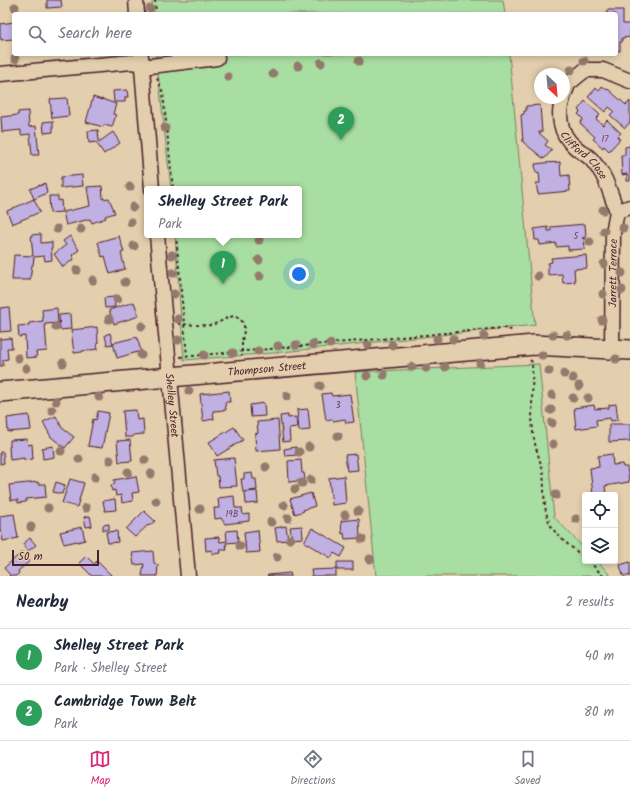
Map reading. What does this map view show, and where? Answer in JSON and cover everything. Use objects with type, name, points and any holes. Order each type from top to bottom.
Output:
[{"type":"street","points":[[136,0],[137,12]]},
{"type":"street","points":[[141,59],[150,66],[217,58]]},
{"type":"street","points":[[0,74],[132,62],[141,59]]},
{"type":"street","points":[[141,59],[152,186]]},
{"type":"street","points":[[570,82],[585,70],[603,70],[630,81]]},
{"type":"street","name":"Clifford Close","points":[[561,104],[560,118],[565,136],[573,145],[591,159],[600,170],[624,209]]},
{"type":"street","name":"Jarrett Terrace","points":[[621,350],[613,233],[624,209]]},
{"type":"street","name":"Shelley Street","points":[[157,238],[188,576]]},
{"type":"street","name":"Thompson Street","points":[[0,392],[244,371],[621,350]]},
{"type":"path","points":[[155,0],[156,12]]},
{"type":"path","points":[[156,77],[163,93],[172,186]]},
{"type":"path","points":[[176,238],[187,356]]},
{"type":"path","points":[[164,324],[210,325],[235,316],[241,320],[244,325],[242,341],[244,371]]},
{"type":"path","points":[[177,357],[502,328],[514,331],[515,335]]},
{"type":"path","points":[[533,354],[532,414],[536,450],[542,471],[546,511],[549,521],[561,538],[582,556]]},
{"type":"path","points":[[592,564],[603,576]]},
{"type":"green space","points":[[152,0],[503,0],[505,12],[153,12]]},
{"type":"green space","points":[[156,56],[509,56],[535,325],[273,353],[184,360],[175,238],[302,238],[302,186],[171,186]]},
{"type":"green space","points":[[539,364],[554,517],[582,546],[582,564],[600,564],[611,576],[376,576],[355,372]]},
{"type":"building","points":[[47,0],[61,0],[62,7],[47,8]]},
{"type":"building","points":[[607,10],[623,10],[623,24],[630,24],[630,37],[622,38],[622,42],[620,42],[620,51],[618,51],[618,12],[607,12]]},
{"type":"building","points":[[12,22],[12,39],[1,40],[0,24]]},
{"type":"building","points":[[602,86],[607,90],[608,89],[626,105],[630,101],[630,122],[625,128],[610,115],[614,111],[609,107],[605,112],[588,97],[596,88],[599,91]]},
{"type":"building","points":[[127,90],[128,97],[125,97],[125,102],[114,102],[113,91]]},
{"type":"building","points":[[93,97],[116,104],[113,114],[116,115],[112,127],[104,125],[103,127],[86,122]]},
{"type":"building","points":[[67,98],[69,116],[52,118],[50,99]]},
{"type":"building","points":[[585,101],[600,115],[596,119],[603,125],[607,120],[621,133],[617,137],[620,139],[609,151],[593,139],[595,137],[580,123],[583,119],[578,114],[580,112],[578,110]]},
{"type":"building","points":[[540,105],[542,132],[539,133],[548,141],[545,145],[552,150],[544,159],[523,142],[521,115],[524,114],[524,111],[526,111],[526,106]]},
{"type":"building","points":[[28,111],[29,127],[36,126],[39,155],[32,155],[30,134],[21,135],[21,130],[2,132],[1,117],[18,115],[18,112]]},
{"type":"building","points":[[53,121],[53,132],[44,133],[43,122]]},
{"type":"building","points":[[98,130],[99,142],[113,132],[120,143],[104,154],[96,142],[89,143],[88,131]]},
{"type":"building","points":[[630,146],[630,181],[627,181],[627,174],[622,175],[621,155],[625,155],[625,147]]},
{"type":"building","points":[[560,162],[561,176],[569,175],[570,191],[538,194],[536,183],[540,183],[539,172],[536,173],[535,164]]},
{"type":"building","points":[[82,175],[83,186],[61,188],[61,177]]},
{"type":"building","points":[[45,183],[47,193],[34,199],[30,189]]},
{"type":"building","points":[[102,186],[103,199],[109,198],[115,213],[105,216],[106,218],[92,223],[90,219],[66,225],[63,212],[90,206],[87,187]]},
{"type":"building","points":[[49,196],[58,196],[58,201],[61,200],[62,212],[50,213]]},
{"type":"building","points":[[34,199],[40,212],[12,224],[7,211]]},
{"type":"building","points":[[585,224],[586,237],[582,238],[584,238],[585,249],[568,250],[568,246],[556,247],[556,243],[540,245],[539,240],[535,240],[534,229],[548,227],[548,231],[551,231],[551,227]]},
{"type":"building","points":[[41,234],[41,243],[52,242],[52,260],[45,261],[44,256],[34,257],[30,280],[12,280],[14,255],[33,256],[31,235]]},
{"type":"building","points":[[70,236],[79,250],[72,255],[74,259],[63,267],[54,254],[66,245],[63,241]]},
{"type":"building","points":[[119,236],[124,252],[121,253],[125,269],[110,274],[105,256],[102,257],[98,242]]},
{"type":"building","points":[[586,255],[587,268],[574,269],[575,282],[563,283],[562,274],[548,275],[548,263],[552,262],[551,258]]},
{"type":"building","points":[[114,297],[115,307],[105,308],[104,298]]},
{"type":"building","points":[[134,302],[139,316],[114,324],[109,310]]},
{"type":"building","points":[[9,307],[11,331],[0,332],[0,308]]},
{"type":"building","points":[[57,308],[58,323],[45,324],[47,351],[36,352],[37,357],[26,358],[25,336],[19,337],[18,326],[43,321],[42,310]]},
{"type":"building","points":[[70,314],[71,329],[60,330],[59,315]]},
{"type":"building","points":[[97,327],[98,349],[74,353],[71,330]]},
{"type":"building","points":[[110,333],[113,344],[107,345],[105,335]]},
{"type":"building","points":[[137,337],[141,351],[117,358],[113,343]]},
{"type":"building","points":[[11,338],[12,348],[7,348],[8,359],[3,360],[3,366],[0,366],[0,339]]},
{"type":"building","points":[[229,391],[230,402],[225,402],[226,410],[213,411],[214,419],[203,421],[200,394]]},
{"type":"building","points":[[331,393],[332,396],[350,394],[354,422],[346,423],[345,419],[333,421],[332,419],[326,420],[322,394]]},
{"type":"building","points":[[264,403],[265,416],[251,417],[250,405]]},
{"type":"building","points":[[616,404],[618,420],[611,421],[610,418],[596,420],[597,426],[576,429],[574,408],[594,405],[595,409],[609,408],[609,405]]},
{"type":"building","points":[[308,409],[310,430],[299,431],[297,410]]},
{"type":"building","points":[[136,410],[137,420],[143,419],[144,434],[133,435],[133,437],[125,437],[123,411]]},
{"type":"building","points":[[98,411],[109,413],[102,448],[88,446],[93,419],[96,420]]},
{"type":"building","points":[[29,415],[31,430],[8,432],[7,418]]},
{"type":"building","points":[[288,415],[288,418],[296,417],[297,427],[289,428],[290,441],[283,442],[280,416]]},
{"type":"building","points":[[56,416],[62,428],[74,437],[65,448],[51,437],[43,422]]},
{"type":"building","points":[[278,420],[280,449],[256,451],[255,434],[258,433],[257,422]]},
{"type":"building","points":[[609,424],[630,424],[630,441],[609,442]]},
{"type":"building","points":[[234,427],[243,440],[217,456],[209,442]]},
{"type":"building","points":[[27,439],[28,445],[32,444],[33,459],[24,460],[24,458],[10,460],[10,440]]},
{"type":"building","points":[[130,440],[132,461],[119,462],[117,441]]},
{"type":"building","points":[[53,446],[54,457],[43,459],[42,448]]},
{"type":"building","points":[[296,447],[297,455],[285,456],[284,449]]},
{"type":"building","points":[[0,452],[3,452],[4,463],[0,464]]},
{"type":"building","points":[[356,454],[358,470],[347,471],[345,455]]},
{"type":"building","points":[[612,454],[613,465],[622,464],[623,467],[627,467],[629,482],[605,486],[606,492],[593,492],[590,468],[599,467],[598,456]]},
{"type":"building","points":[[234,458],[237,486],[219,487],[214,460]]},
{"type":"building","points":[[301,460],[302,473],[304,473],[305,480],[289,482],[288,461]]},
{"type":"building","points":[[252,473],[253,479],[256,479],[257,490],[243,492],[241,479],[244,479],[244,474]]},
{"type":"building","points":[[136,476],[139,492],[132,493],[133,501],[122,503],[121,495],[116,496],[115,490],[112,491],[111,485],[115,484],[114,480]]},
{"type":"building","points":[[344,476],[346,503],[332,505],[329,478]]},
{"type":"building","points":[[70,479],[84,483],[77,507],[62,503]]},
{"type":"building","points":[[38,482],[38,484],[45,484],[46,497],[26,499],[26,502],[18,503],[18,500],[11,500],[9,485]]},
{"type":"building","points":[[56,482],[65,485],[62,494],[53,492]]},
{"type":"building","points":[[257,491],[258,503],[246,504],[245,492]]},
{"type":"building","points":[[311,493],[315,506],[295,514],[290,499]]},
{"type":"building","points":[[234,496],[235,508],[242,508],[243,515],[249,514],[249,521],[225,524],[221,518],[215,519],[214,508],[219,508],[218,498]]},
{"type":"building","points":[[115,499],[116,510],[105,511],[103,501]]},
{"type":"building","points":[[144,511],[155,521],[149,526],[148,525],[135,537],[126,529]]},
{"type":"building","points":[[14,514],[18,538],[3,541],[1,531],[0,532],[0,516]]},
{"type":"building","points":[[90,516],[92,526],[86,527],[84,517]]},
{"type":"building","points":[[359,519],[360,538],[345,539],[344,533],[342,534],[341,521]]},
{"type":"building","points":[[109,524],[109,530],[103,530],[103,525]]},
{"type":"building","points":[[286,526],[288,540],[277,541],[275,528]]},
{"type":"building","points":[[302,526],[303,538],[292,539],[290,527]]},
{"type":"building","points":[[82,527],[85,540],[64,544],[60,532]]},
{"type":"building","points":[[312,528],[346,548],[341,557],[334,553],[331,558],[304,542]]},
{"type":"building","points":[[237,530],[238,542],[226,543],[227,550],[220,550],[221,553],[212,554],[212,550],[206,551],[205,538],[219,537],[220,542],[227,541],[226,531]]},
{"type":"building","points":[[258,530],[260,552],[246,553],[244,532]]},
{"type":"building","points":[[117,531],[118,542],[108,543],[106,532]]},
{"type":"building","points":[[30,538],[36,545],[28,551],[23,544]]},
{"type":"building","points":[[153,551],[154,563],[158,565],[157,576],[142,576],[144,564],[134,565],[132,553]]},
{"type":"building","points":[[22,552],[30,561],[18,571],[19,573],[16,576],[9,576],[10,575],[4,568]]},
{"type":"building","points":[[86,556],[94,564],[97,561],[112,576],[92,576],[79,563]]},
{"type":"building","points":[[337,562],[353,562],[353,570],[337,570]]},
{"type":"building","points":[[630,562],[630,576],[623,576],[620,565]]},
{"type":"building","points":[[336,569],[336,576],[312,576],[311,570]]},
{"type":"building","points":[[290,573],[291,576],[267,576],[268,575]]},
{"type":"place","name":"Cambridge Town Belt","points":[[341,140]]},
{"type":"place","name":"Shelley Street Park","points":[[223,284]]}]
